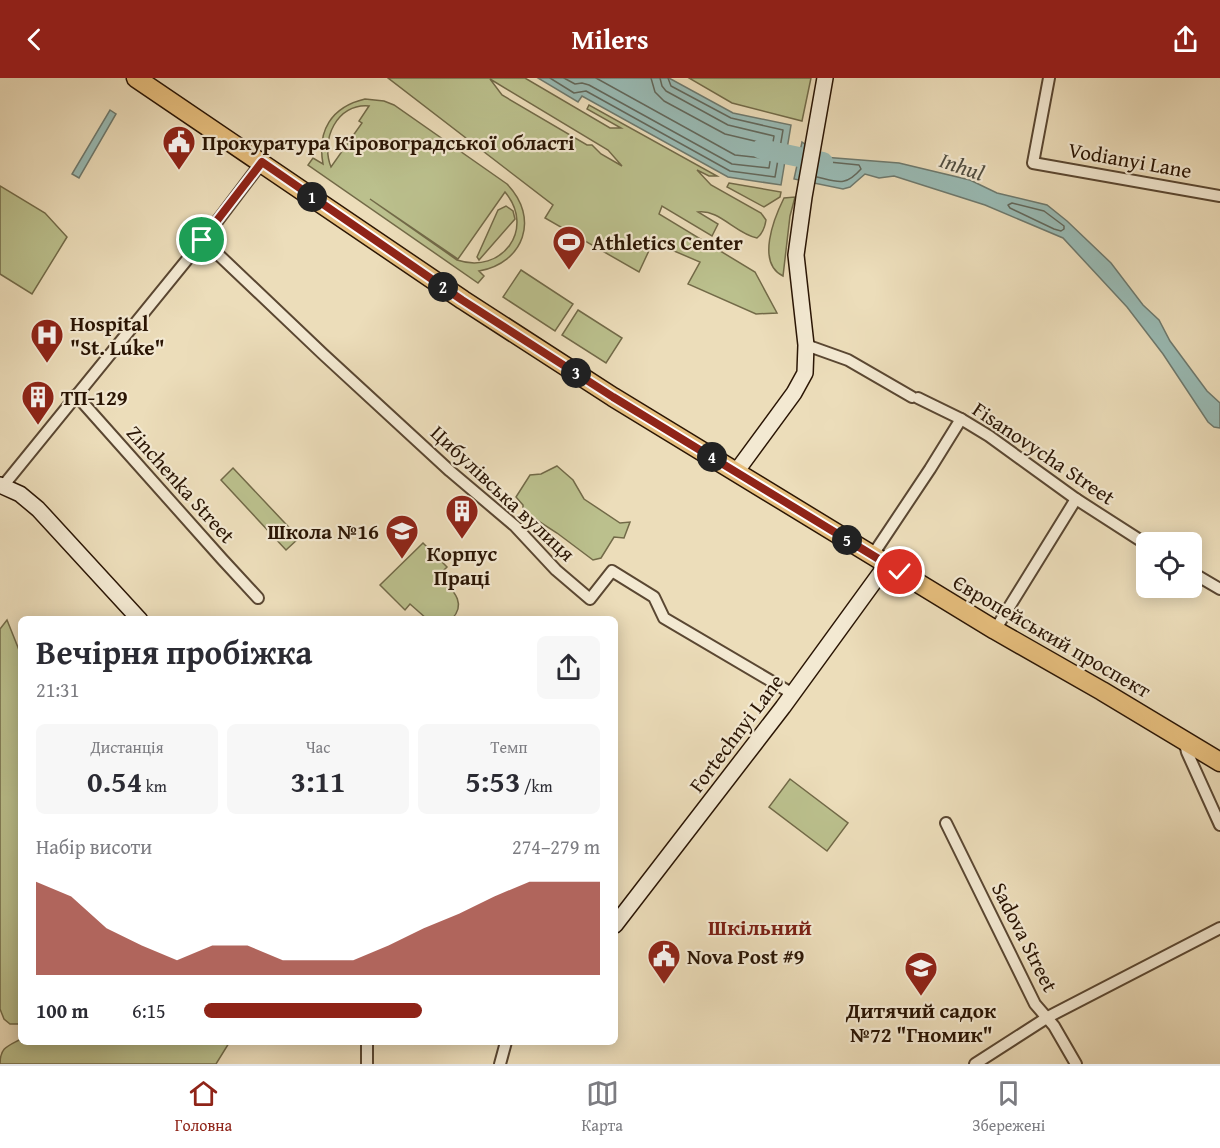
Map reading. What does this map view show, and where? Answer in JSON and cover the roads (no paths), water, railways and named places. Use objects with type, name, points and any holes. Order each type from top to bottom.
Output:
[{"type":"main road","name":"Європейський проспект","points":[[136,78],[462,300],[613,397],[995,630],[1220,762]]},
{"type":"street","points":[[736,472],[803,379],[806,345],[796,255],[825,78]]},
{"type":"street","name":"Vodianyi Lane","points":[[1049,78],[1033,163],[1220,196]]},
{"type":"street","points":[[136,616],[38,509],[20,494],[2,485],[202,240],[262,162]]},
{"type":"street","name":"Цибулівська вулиця","points":[[202,240],[450,471],[515,526],[556,570],[590,599],[612,571],[654,597],[664,618],[793,693]]},
{"type":"street","name":"Fisanovycha Street","points":[[806,345],[848,360],[915,398],[961,419],[1136,538]]},
{"type":"street","name":"Zinchenka Street","points":[[76,395],[258,598]]},
{"type":"street","name":"Fortechnyi Lane","points":[[618,921],[793,693],[880,560],[961,419]]},
{"type":"street","points":[[995,630],[1076,499]]},
{"type":"street","points":[[1202,579],[1220,590]]},
{"type":"street","points":[[1184,740],[1187,752],[1220,825]]},
{"type":"street","name":"Sadova Street","points":[[946,823],[1035,1004],[1048,1017],[1076,1064]]},
{"type":"street","points":[[975,1064],[1048,1017],[1220,928]]},
{"type":"street","points":[[367,1045],[367,1064]]},
{"type":"street","points":[[500,1064],[505,1045]]},
{"type":"water","points":[[538,78],[669,78],[733,113],[791,125],[781,185],[728,177],[582,96],[578,102]]},
{"type":"water","points":[[110,110],[116,114],[79,178],[72,174]]},
{"type":"water","points":[[802,142],[823,157],[899,163],[970,180],[997,193],[1047,205],[1111,263],[1143,305],[1159,320],[1170,341],[1207,391],[1220,403],[1220,428],[1208,422],[1163,354],[1127,307],[1063,238],[985,205],[894,176],[879,178],[865,174],[850,187],[843,189],[794,179]]},
{"type":"waterway","name":"Inhul","points":[[761,149],[823,162]]},
{"type":"place","name":"Прокуратура Кіровоградської області","points":[[179,171]]},
{"type":"place","name":"Athletics Center","points":[[569,271]]},
{"type":"place","name":"Hospital \"St. Luke\"","points":[[47,364]]},
{"type":"place","name":"ТП-129","points":[[38,426]]},
{"type":"place","name":"Корпус Праці","points":[[462,540]]},
{"type":"place","name":"Школа №16","points":[[402,560]]},
{"type":"place","name":"Nova Post #9","points":[[664,985]]},
{"type":"place","name":"Дитячий садок №72 \"Гномик\"","points":[[921,997]]},
{"type":"district","name":"Шкільний","points":[[760,927]]}]
